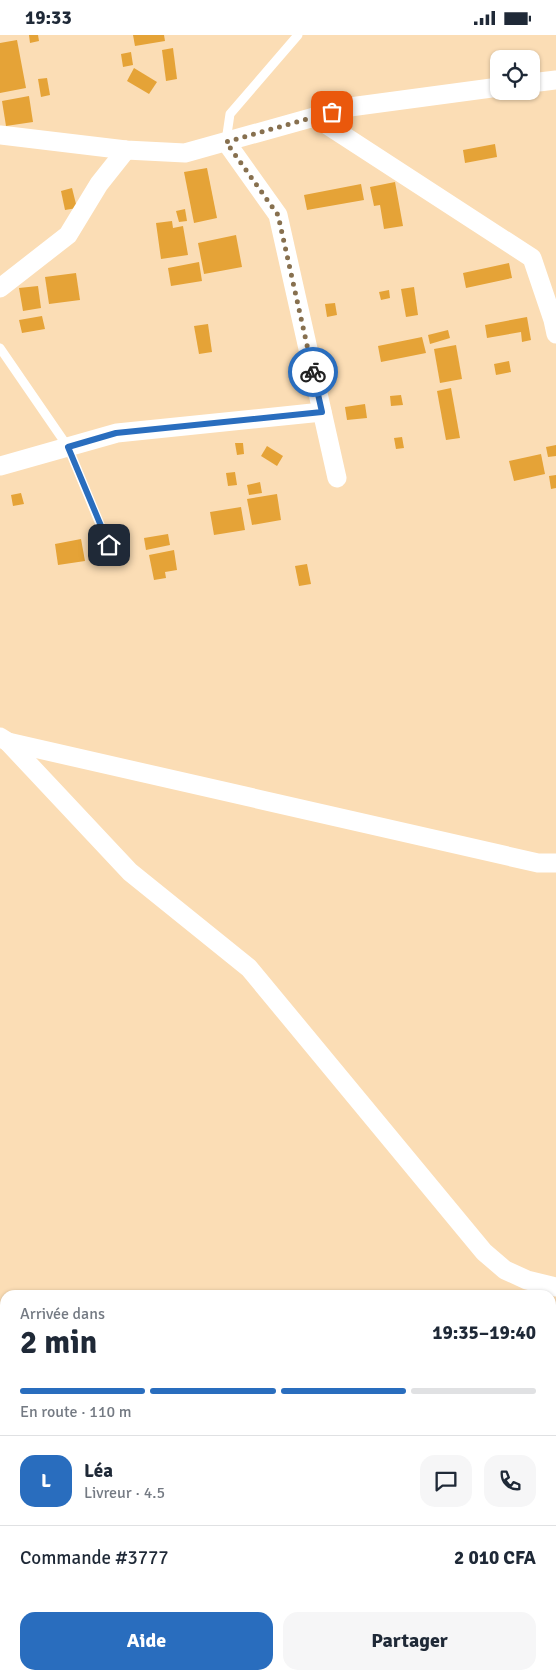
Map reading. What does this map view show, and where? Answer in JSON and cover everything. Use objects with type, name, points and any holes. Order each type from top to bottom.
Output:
[{"type":"street","points":[[540,82],[556,80]]},
{"type":"street","points":[[0,135],[126,150],[185,153],[350,107],[490,88]]},
{"type":"street","points":[[315,117],[532,258],[555,325]]},
{"type":"street","points":[[226,142],[278,215],[337,479]]},
{"type":"street","points":[[0,288],[68,235],[99,184],[126,150]]},
{"type":"street","points":[[0,466],[116,433],[322,412]]},
{"type":"street","points":[[4,739],[538,863],[556,863]]},
{"type":"street","points":[[4,739],[130,872],[249,968],[484,1252],[505,1270],[527,1280],[556,1287]]},
{"type":"lane","points":[[226,142],[230,114],[298,35]]},
{"type":"lane","points":[[0,348],[68,447],[109,545]]},
{"type":"building","points":[[29,35],[38,35],[39,41],[30,43]]},
{"type":"building","points":[[133,35],[164,35],[165,41],[135,46]]},
{"type":"building","points":[[17,40],[26,88],[0,93],[0,43]]},
{"type":"building","points":[[173,48],[177,79],[166,81],[162,50]]},
{"type":"building","points":[[131,52],[133,65],[123,67],[121,54]]},
{"type":"building","points":[[134,68],[157,82],[149,94],[127,81]]},
{"type":"building","points":[[47,78],[50,95],[41,97],[38,79]]},
{"type":"building","points":[[29,96],[33,122],[6,126],[2,101]]},
{"type":"building","points":[[495,144],[497,157],[465,163],[463,150]]},
{"type":"building","points":[[207,168],[217,218],[194,223],[184,172]]},
{"type":"building","points":[[395,182],[403,226],[384,229],[380,205],[374,206],[370,187]]},
{"type":"building","points":[[361,184],[364,200],[307,210],[304,195]]},
{"type":"building","points":[[72,188],[77,208],[65,210],[61,191]]},
{"type":"building","points":[[185,209],[187,221],[179,222],[176,211]]},
{"type":"building","points":[[172,221],[173,228],[183,226],[188,255],[161,259],[156,223]]},
{"type":"building","points":[[236,235],[242,267],[204,274],[198,243]]},
{"type":"building","points":[[199,262],[202,281],[171,286],[168,268]]},
{"type":"building","points":[[509,263],[512,278],[466,288],[463,273]]},
{"type":"building","points":[[76,273],[80,300],[49,304],[45,277]]},
{"type":"building","points":[[38,286],[41,308],[23,311],[19,288]]},
{"type":"building","points":[[414,287],[418,315],[406,317],[401,289]]},
{"type":"building","points":[[389,290],[390,298],[381,300],[379,292]]},
{"type":"building","points":[[335,303],[337,315],[327,317],[325,304]]},
{"type":"building","points":[[42,316],[45,329],[22,333],[19,320]]},
{"type":"building","points":[[527,317],[531,340],[522,342],[521,332],[487,338],[485,325]]},
{"type":"building","points":[[208,324],[212,352],[199,354],[194,326]]},
{"type":"building","points":[[448,330],[450,338],[430,344],[428,335]]},
{"type":"building","points":[[422,337],[426,353],[381,362],[378,346]]},
{"type":"building","points":[[456,345],[462,379],[440,383],[434,349]]},
{"type":"building","points":[[509,361],[511,372],[496,375],[494,364]]},
{"type":"building","points":[[451,388],[460,438],[446,440],[437,391]]},
{"type":"building","points":[[401,395],[403,405],[391,406],[390,396]]},
{"type":"building","points":[[365,404],[367,418],[347,420],[345,407]]},
{"type":"building","points":[[402,437],[404,448],[396,449],[394,438]]},
{"type":"building","points":[[235,443],[243,443],[244,454],[237,455]]},
{"type":"building","points":[[556,445],[556,456],[548,457],[546,447]]},
{"type":"building","points":[[267,446],[283,456],[277,466],[261,456]]},
{"type":"building","points":[[541,454],[545,474],[514,481],[509,461]]},
{"type":"building","points":[[235,472],[237,485],[228,486],[226,473]]},
{"type":"building","points":[[556,475],[556,488],[551,489],[549,476]]},
{"type":"building","points":[[260,482],[262,493],[249,495],[247,485]]},
{"type":"building","points":[[21,493],[24,504],[13,506],[11,495]]},
{"type":"building","points":[[277,494],[281,520],[252,525],[247,499]]},
{"type":"building","points":[[241,507],[245,530],[214,535],[210,512]]},
{"type":"building","points":[[168,534],[170,545],[146,550],[144,538]]},
{"type":"building","points":[[81,539],[85,561],[58,565],[55,544]]},
{"type":"building","points":[[174,550],[177,570],[165,572],[166,578],[154,580],[149,555]]},
{"type":"building","points":[[307,564],[311,584],[299,586],[295,566]]},
{"type":"way so far","points":[[313,372],[278,215],[226,142],[332,112]]},
{"type":"route","points":[[109,545],[68,447],[116,433],[322,412],[313,372]]}]
